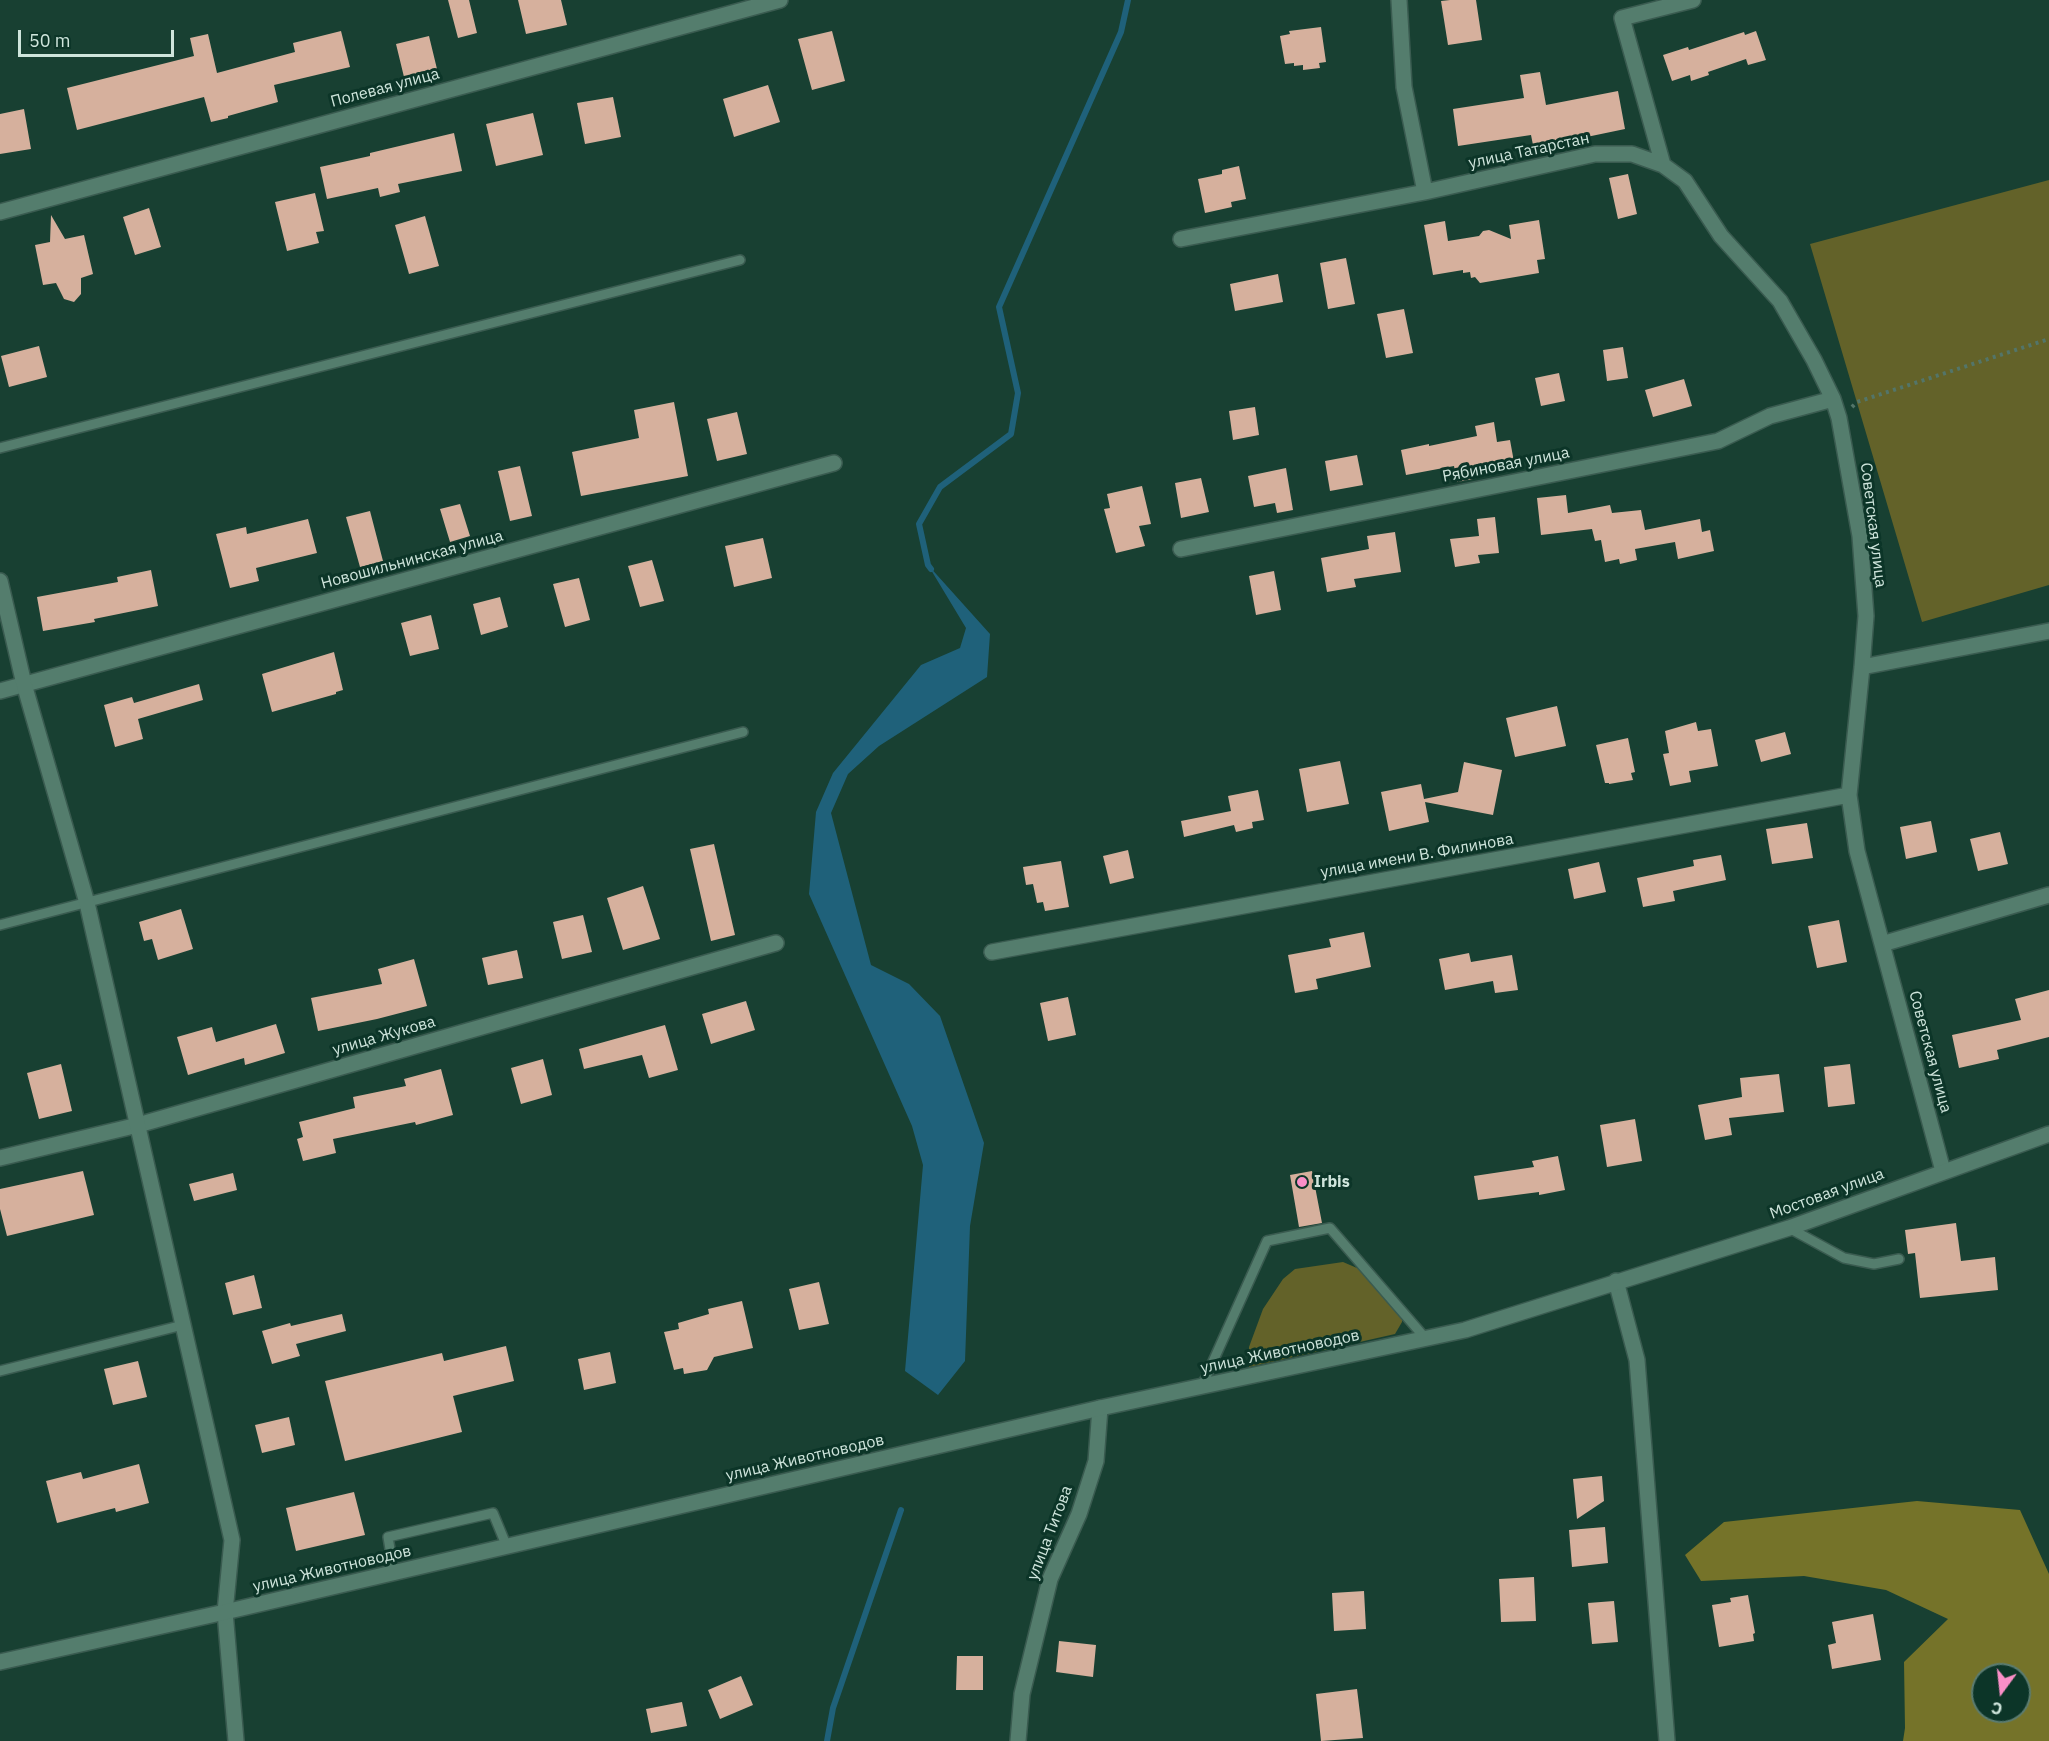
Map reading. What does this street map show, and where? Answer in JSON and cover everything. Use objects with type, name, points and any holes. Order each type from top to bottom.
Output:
[{"type":"street","name":"Полевая улица","points":[[0,212],[780,0]]},
{"type":"street","points":[[1399,0],[1404,87],[1425,192]]},
{"type":"street","points":[[1664,165],[1622,18],[1693,0]]},
{"type":"street","name":"улица Татарстан","points":[[1181,239],[1425,192],[1595,154],[1632,154],[1664,165]]},
{"type":"street","name":"Советская улица","points":[[1664,165],[1684,181],[1721,236],[1780,301],[1814,360],[1833,399],[1839,418],[1860,536],[1866,616],[1849,795],[1857,850],[1943,1171]]},
{"type":"street","name":"Рябиновая улица","points":[[1181,549],[1718,441],[1770,416],[1833,399]]},
{"type":"street","name":"Новошильнинская улица","points":[[0,691],[834,463]]},
{"type":"street","points":[[0,581],[24,684],[87,903],[232,1540],[225,1612],[236,1741]]},
{"type":"street","points":[[1862,667],[2049,631]]},
{"type":"street","name":"улица имени В. Филинова","points":[[992,952],[1849,795]]},
{"type":"street","points":[[1882,944],[2049,895]]},
{"type":"street","name":"улица Жукова","points":[[0,1158],[138,1125],[776,943]]},
{"type":"street","name":"Мостовая улица","points":[[1616,1281],[1789,1227],[2049,1134]]},
{"type":"street","points":[[1616,1281],[1637,1360],[1667,1741]]},
{"type":"street","name":"улица Животноводов","points":[[0,1662],[394,1573],[1100,1408],[1465,1330],[1616,1281]]},
{"type":"street","name":"улица Титова","points":[[1018,1741],[1022,1694],[1050,1579],[1079,1514],[1096,1461],[1100,1408]]},
{"type":"lane","points":[[0,448],[740,260]]},
{"type":"lane","points":[[0,925],[743,732]]},
{"type":"lane","points":[[1789,1227],[1844,1258],[1874,1264],[1899,1259]]},
{"type":"lane","points":[[1202,1386],[1268,1241],[1330,1228],[1426,1339]]},
{"type":"lane","points":[[0,1371],[183,1325]]},
{"type":"lane","points":[[394,1573],[388,1537],[493,1513],[507,1546]]},
{"type":"path","points":[[1839,418],[1857,402],[2049,339]]},
{"type":"shaded area","points":[[2049,180],[2049,585],[1922,622],[1810,244]]},
{"type":"shaded area","points":[[1343,1262],[1364,1271],[1402,1311],[1402,1322],[1395,1334],[1249,1367],[1249,1347],[1263,1309],[1283,1279],[1295,1269]]},
{"type":"shaded area","points":[[1917,1501],[2020,1510],[2049,1574],[2049,1741],[1903,1741],[1905,1728],[1904,1662],[1948,1619],[1886,1590],[1804,1576],[1701,1581],[1685,1555],[1724,1522]]},
{"type":"water","points":[[928,565],[990,634],[987,677],[879,746],[848,774],[831,813],[871,965],[909,984],[940,1016],[984,1143],[970,1226],[965,1361],[938,1395],[905,1371],[923,1165],[912,1126],[809,894],[816,812],[833,773],[921,665],[960,648],[966,628]]},
{"type":"building","points":[[448,0],[469,0],[477,33],[458,38]]},
{"type":"building","points":[[518,0],[561,0],[567,25],[526,34]]},
{"type":"building","points":[[1476,0],[1482,40],[1448,45],[1441,1]]},
{"type":"building","points":[[1321,27],[1326,62],[1319,63],[1320,68],[1303,70],[1303,65],[1285,64],[1280,36],[1290,34],[1289,31]]},
{"type":"building","points":[[341,31],[350,67],[274,85],[278,102],[211,122],[204,97],[77,130],[67,88],[194,56],[190,38],[208,34],[217,73],[295,52],[293,43]]},
{"type":"building","points":[[832,31],[845,81],[812,90],[798,39]]},
{"type":"building","points":[[1756,31],[1766,60],[1748,65],[1746,59],[1708,72],[1709,75],[1691,81],[1690,75],[1672,81],[1663,55],[1688,47],[1689,50],[1744,32],[1745,35]]},
{"type":"building","points":[[429,36],[437,69],[404,77],[396,44]]},
{"type":"building","points":[[1540,72],[1546,105],[1618,91],[1625,129],[1534,150],[1531,135],[1458,146],[1453,109],[1524,98],[1520,75]]},
{"type":"building","points":[[768,85],[780,122],[734,137],[723,99]]},
{"type":"building","points":[[613,97],[621,137],[585,144],[577,103]]},
{"type":"building","points":[[24,109],[31,149],[0,154],[0,114]]},
{"type":"building","points":[[533,113],[543,155],[496,166],[486,124]]},
{"type":"building","points":[[454,133],[462,171],[398,184],[400,192],[380,197],[378,188],[327,199],[320,167]]},
{"type":"building","points":[[1239,166],[1246,199],[1231,202],[1232,207],[1205,213],[1198,179],[1222,174],[1222,170]]},
{"type":"building","points":[[1628,174],[1637,214],[1618,219],[1609,178]]},
{"type":"building","points":[[315,193],[324,231],[316,232],[319,243],[287,251],[275,202]]},
{"type":"building","points":[[149,208],[161,247],[135,255],[123,217]]},
{"type":"building","points":[[51,215],[65,239],[84,235],[93,274],[81,278],[81,294],[74,302],[64,299],[56,283],[43,285],[35,245],[50,242]]},
{"type":"building","points":[[425,216],[439,266],[409,274],[395,225]]},
{"type":"building","points":[[1539,220],[1545,259],[1537,260],[1539,273],[1480,283],[1475,277],[1471,278],[1470,272],[1463,273],[1463,270],[1433,275],[1424,225],[1445,221],[1448,241],[1479,236],[1483,231],[1489,230],[1511,239],[1509,225]]},
{"type":"building","points":[[1346,258],[1355,304],[1328,309],[1320,263]]},
{"type":"building","points":[[1278,274],[1283,302],[1235,311],[1230,284]]},
{"type":"building","points":[[1404,309],[1413,353],[1386,358],[1377,314]]},
{"type":"building","points":[[39,346],[47,377],[9,387],[1,356]]},
{"type":"building","points":[[1623,347],[1628,378],[1607,381],[1603,350]]},
{"type":"building","points":[[1559,373],[1565,401],[1541,406],[1535,378]]},
{"type":"building","points":[[1684,379],[1692,406],[1653,417],[1645,390]]},
{"type":"building","points":[[674,402],[688,476],[581,496],[572,452],[639,438],[634,410]]},
{"type":"building","points":[[1255,407],[1259,435],[1233,440],[1229,411]]},
{"type":"building","points":[[737,412],[747,454],[717,461],[707,419]]},
{"type":"building","points":[[1494,422],[1497,442],[1510,440],[1514,462],[1471,471],[1473,479],[1457,482],[1454,466],[1406,475],[1401,450],[1477,436],[1475,426]]},
{"type":"building","points":[[1357,455],[1363,485],[1330,491],[1325,461]]},
{"type":"building","points":[[520,466],[532,516],[510,521],[498,471]]},
{"type":"building","points":[[1286,468],[1293,510],[1277,513],[1275,503],[1254,507],[1248,476]]},
{"type":"building","points":[[1201,478],[1209,512],[1181,518],[1175,483]]},
{"type":"building","points":[[1142,486],[1151,524],[1139,526],[1145,546],[1116,553],[1104,509],[1110,508],[1107,494]]},
{"type":"building","points":[[1566,495],[1568,513],[1610,505],[1612,513],[1641,510],[1645,530],[1700,519],[1702,532],[1710,530],[1714,551],[1678,559],[1675,542],[1635,549],[1637,560],[1620,564],[1619,559],[1605,562],[1601,540],[1595,541],[1592,529],[1541,535],[1537,498]]},
{"type":"building","points":[[460,504],[470,536],[450,542],[440,509]]},
{"type":"building","points":[[370,511],[383,561],[360,567],[346,517]]},
{"type":"building","points":[[1495,517],[1499,553],[1478,555],[1480,563],[1455,567],[1450,539],[1479,536],[1477,519]]},
{"type":"building","points":[[308,519],[317,553],[256,568],[259,581],[230,588],[216,534],[246,527],[247,534]]},
{"type":"building","points":[[1395,532],[1401,572],[1354,579],[1356,587],[1327,592],[1321,558],[1369,549],[1367,536]]},
{"type":"building","points":[[763,538],[772,578],[734,587],[725,546]]},
{"type":"building","points":[[652,560],[664,601],[640,607],[628,566]]},
{"type":"building","points":[[151,570],[158,606],[94,619],[95,622],[43,631],[37,597],[118,582],[117,577]]},
{"type":"building","points":[[1274,571],[1281,610],[1256,615],[1249,576]]},
{"type":"building","points":[[579,578],[590,620],[565,627],[553,584]]},
{"type":"building","points":[[500,597],[508,627],[481,635],[473,604]]},
{"type":"building","points":[[431,615],[439,649],[410,656],[401,623]]},
{"type":"building","points":[[334,652],[343,690],[272,712],[262,674]]},
{"type":"building","points":[[199,684],[203,700],[138,719],[143,739],[115,747],[104,705],[132,697],[134,703]]},
{"type":"building","points":[[1557,706],[1566,746],[1515,757],[1506,718]]},
{"type":"building","points":[[1696,722],[1698,731],[1711,729],[1718,766],[1689,771],[1691,782],[1670,786],[1663,754],[1669,753],[1665,731]]},
{"type":"building","points":[[1785,732],[1791,754],[1761,762],[1755,740]]},
{"type":"building","points":[[1628,738],[1635,772],[1631,773],[1633,780],[1605,783],[1596,745]]},
{"type":"building","points":[[1340,761],[1349,804],[1307,812],[1299,769]]},
{"type":"building","points":[[1464,762],[1502,770],[1493,815],[1425,802],[1429,822],[1389,831],[1381,792],[1421,784],[1424,799],[1458,792]]},
{"type":"building","points":[[1258,790],[1264,820],[1252,822],[1253,828],[1236,832],[1234,825],[1184,837],[1181,821],[1231,811],[1228,796]]},
{"type":"building","points":[[1931,821],[1937,852],[1906,859],[1900,827]]},
{"type":"building","points":[[1807,823],[1813,858],[1772,864],[1766,829]]},
{"type":"building","points":[[2000,832],[2008,864],[1978,871],[1970,839]]},
{"type":"building","points":[[714,844],[735,935],[711,941],[690,849]]},
{"type":"building","points":[[1128,850],[1134,878],[1110,884],[1103,856]]},
{"type":"building","points":[[1721,855],[1726,880],[1673,891],[1675,901],[1643,907],[1637,878],[1694,866],[1693,860]]},
{"type":"building","points":[[1061,861],[1069,907],[1045,911],[1043,902],[1037,903],[1033,884],[1026,885],[1023,867]]},
{"type":"building","points":[[1599,862],[1606,892],[1574,899],[1568,869]]},
{"type":"building","points":[[643,886],[660,939],[623,950],[607,898]]},
{"type":"building","points":[[181,909],[193,949],[158,960],[152,939],[144,941],[139,922]]},
{"type":"building","points":[[583,915],[592,952],[562,959],[553,922]]},
{"type":"building","points":[[1839,920],[1847,962],[1817,968],[1808,926]]},
{"type":"building","points":[[1364,932],[1371,967],[1316,979],[1318,989],[1295,993],[1288,955],[1331,947],[1329,939]]},
{"type":"building","points":[[517,950],[523,978],[488,985],[482,958]]},
{"type":"building","points":[[1469,953],[1471,962],[1512,955],[1518,990],[1495,993],[1493,981],[1445,990],[1439,959]]},
{"type":"building","points":[[414,959],[427,1006],[318,1031],[311,998],[382,984],[378,969]]},
{"type":"building","points":[[2049,990],[2049,1037],[1997,1050],[1999,1059],[1959,1068],[1952,1035],[2021,1020],[2015,999]]},
{"type":"building","points":[[1068,997],[1076,1035],[1048,1041],[1040,1003]]},
{"type":"building","points":[[746,1001],[755,1030],[711,1044],[702,1014]]},
{"type":"building","points":[[276,1024],[285,1053],[245,1065],[244,1058],[188,1075],[177,1037],[212,1027],[216,1042]]},
{"type":"building","points":[[665,1025],[678,1070],[649,1078],[642,1055],[584,1069],[579,1049]]},
{"type":"building","points":[[543,1059],[552,1095],[521,1104],[511,1068]]},
{"type":"building","points":[[61,1064],[72,1111],[39,1119],[27,1073]]},
{"type":"building","points":[[1850,1064],[1855,1104],[1828,1107],[1824,1067]]},
{"type":"building","points":[[441,1069],[453,1115],[416,1125],[415,1122],[333,1139],[336,1153],[303,1161],[297,1139],[303,1137],[299,1122],[355,1108],[353,1097],[406,1086],[404,1079]]},
{"type":"building","points":[[1779,1074],[1784,1112],[1729,1118],[1732,1135],[1705,1140],[1698,1105],[1742,1097],[1740,1078]]},
{"type":"building","points":[[1635,1119],[1642,1161],[1607,1167],[1600,1125]]},
{"type":"building","points":[[1558,1156],[1565,1190],[1539,1195],[1539,1192],[1478,1200],[1474,1176],[1534,1167],[1532,1161]]},
{"type":"building","points":[[83,1171],[94,1215],[7,1236],[0,1209],[0,1189]]},
{"type":"building","points":[[1312,1171],[1322,1223],[1299,1227],[1290,1175]]},
{"type":"building","points":[[233,1173],[237,1190],[194,1201],[189,1184]]},
{"type":"building","points":[[1956,1223],[1961,1261],[1995,1257],[1998,1290],[1920,1298],[1915,1253],[1908,1254],[1905,1230]]},
{"type":"building","points":[[254,1275],[262,1308],[233,1315],[225,1283]]},
{"type":"building","points":[[819,1282],[829,1324],[799,1330],[789,1289]]},
{"type":"building","points":[[742,1301],[753,1348],[714,1357],[707,1370],[684,1374],[683,1368],[674,1370],[664,1332],[679,1329],[678,1323],[709,1314],[708,1309]]},
{"type":"building","points":[[342,1314],[346,1331],[296,1344],[300,1356],[272,1364],[262,1331],[290,1323],[291,1326]]},
{"type":"building","points":[[506,1346],[514,1381],[453,1396],[462,1432],[345,1461],[325,1381],[442,1353],[444,1361]]},
{"type":"building","points":[[610,1352],[616,1383],[584,1390],[578,1359]]},
{"type":"building","points":[[138,1361],[147,1397],[113,1405],[104,1369]]},
{"type":"building","points":[[289,1417],[295,1445],[262,1453],[255,1425]]},
{"type":"building","points":[[139,1464],[149,1503],[116,1512],[115,1508],[57,1523],[46,1481],[81,1472],[83,1479]]},
{"type":"building","points":[[1602,1476],[1604,1501],[1577,1519],[1573,1479]]},
{"type":"building","points":[[354,1492],[365,1535],[296,1551],[286,1508]]},
{"type":"building","points":[[1605,1527],[1608,1563],[1572,1567],[1569,1530]]},
{"type":"building","points":[[1534,1577],[1536,1621],[1501,1622],[1499,1579]]},
{"type":"building","points":[[1364,1591],[1366,1629],[1334,1631],[1332,1593]]},
{"type":"building","points":[[1748,1595],[1755,1633],[1753,1634],[1754,1641],[1719,1647],[1712,1605],[1731,1602],[1730,1598]]},
{"type":"building","points":[[1614,1601],[1618,1642],[1592,1644],[1588,1603]]},
{"type":"building","points":[[1873,1614],[1881,1660],[1832,1669],[1828,1645],[1836,1643],[1832,1622]]},
{"type":"building","points":[[1059,1641],[1096,1645],[1093,1677],[1056,1672]]},
{"type":"building","points":[[957,1656],[983,1656],[983,1690],[956,1690]]},
{"type":"building","points":[[741,1676],[753,1705],[720,1719],[708,1690]]},
{"type":"building","points":[[1357,1689],[1363,1738],[1321,1741],[1316,1694]]},
{"type":"building","points":[[682,1702],[687,1726],[651,1733],[646,1709]]},
{"type":"waterway","points":[[931,569],[928,565],[919,524],[940,487],[1011,434],[1018,393],[999,307],[1121,32],[1128,0]]},
{"type":"waterway","points":[[827,1741],[833,1708],[901,1510]]},
{"type":"place","name":"Irbis","points":[[1302,1182]]}]
